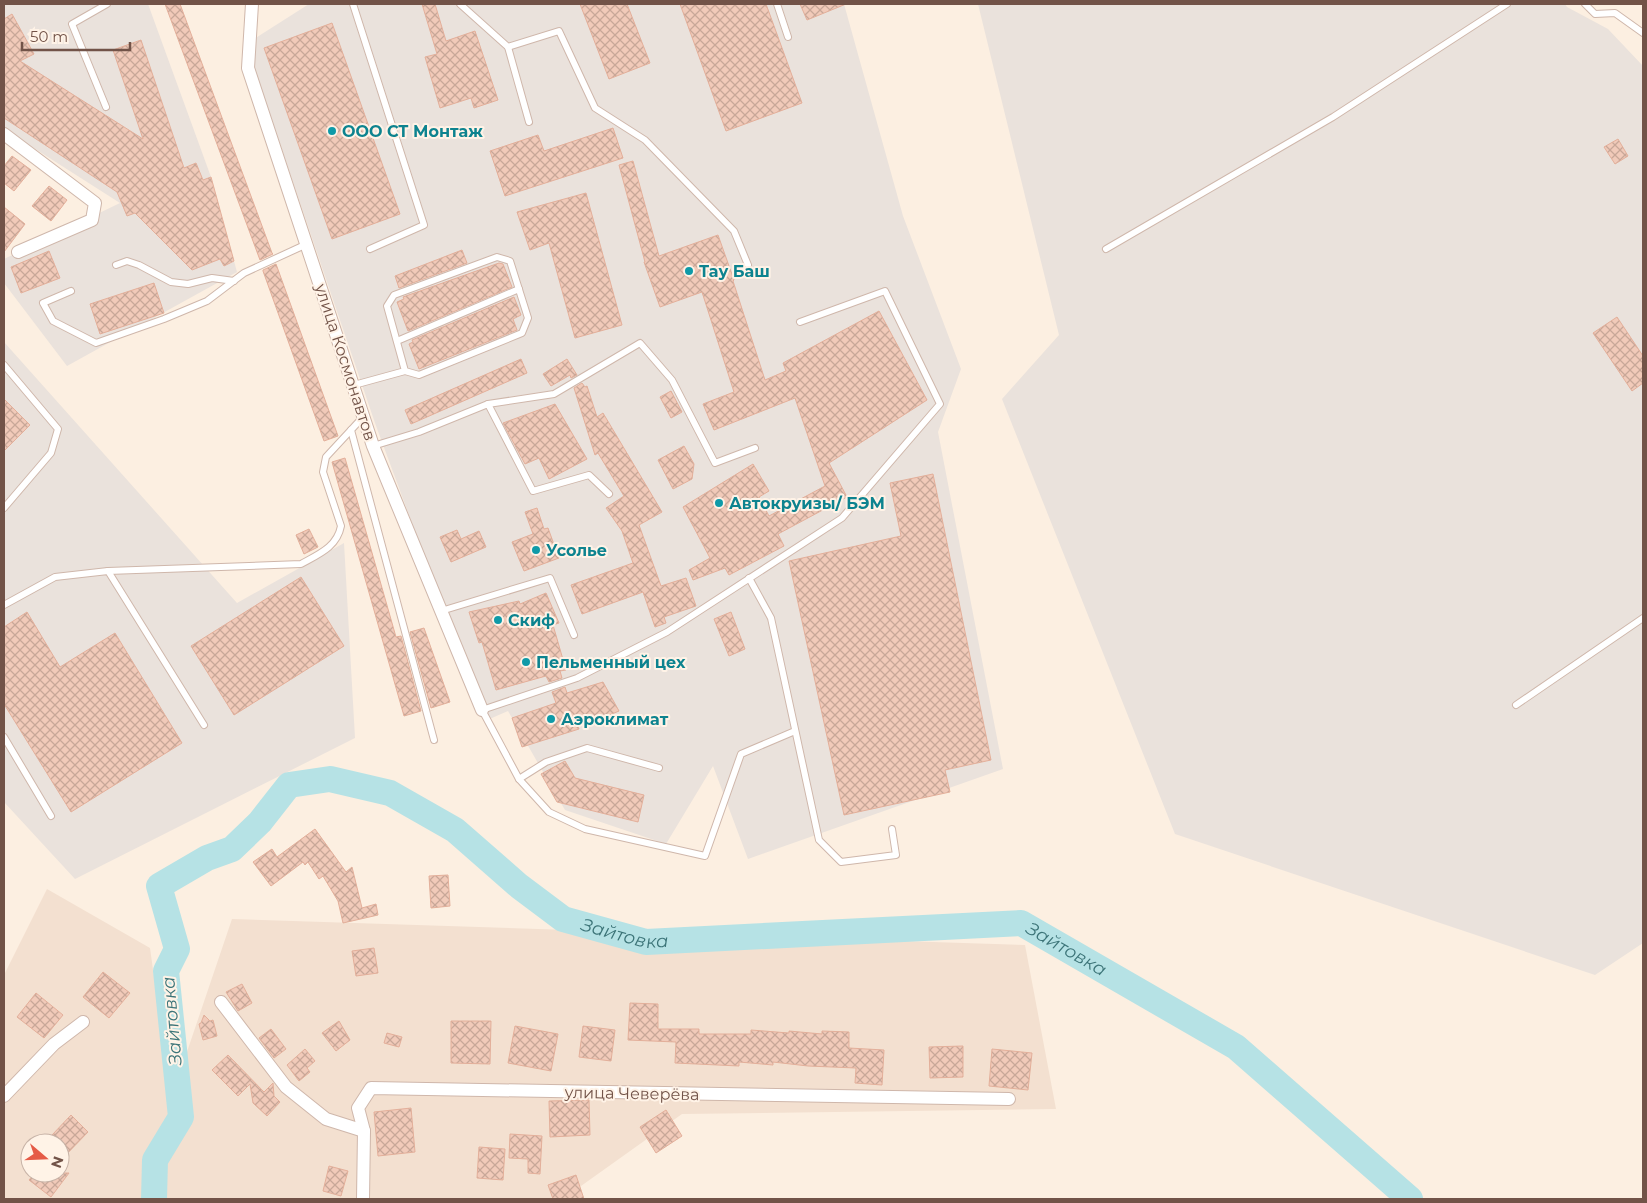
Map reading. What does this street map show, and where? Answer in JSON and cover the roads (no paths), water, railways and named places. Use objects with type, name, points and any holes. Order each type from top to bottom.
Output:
[{"type":"street","name":"улица Космонавтов","points":[[252,4],[248,68],[373,446],[482,710]]},
{"type":"street","points":[[4,134],[95,203],[92,220],[18,252]]},
{"type":"street","points":[[221,1002],[286,1087],[326,1120],[364,1131]]},
{"type":"street","points":[[4,1096],[54,1044],[83,1022]]},
{"type":"street","name":"улица Чеверёва","points":[[363,1199],[364,1131],[358,1108],[371,1088],[1009,1099]]},
{"type":"lane","points":[[106,107],[72,24],[107,4]]},
{"type":"lane","points":[[353,4],[424,226],[370,249]]},
{"type":"lane","points":[[460,4],[508,47],[529,122]]},
{"type":"lane","points":[[777,4],[788,37]]},
{"type":"lane","points":[[1106,249],[1333,117],[1507,4]]},
{"type":"lane","points":[[1585,4],[1595,14],[1615,13],[1643,33]]},
{"type":"lane","points":[[508,47],[559,31],[595,108],[645,140],[734,231],[748,264]]},
{"type":"lane","points":[[71,291],[43,304],[53,321],[96,343],[164,319],[207,301],[244,273],[307,244]]},
{"type":"lane","points":[[354,385],[405,371],[419,375],[522,334],[528,318],[510,262],[497,256],[394,296],[387,306],[405,371]]},
{"type":"lane","points":[[116,265],[127,261],[171,282],[188,284],[212,278],[234,281]]},
{"type":"lane","points":[[397,341],[518,290]]},
{"type":"lane","points":[[795,731],[742,754],[705,856],[585,829],[549,812],[519,778],[482,710],[577,678],[667,632],[842,518],[940,404],[885,291],[800,322]]},
{"type":"lane","points":[[373,446],[419,432],[488,404],[554,394],[640,343],[672,380],[715,463],[755,448]]},
{"type":"lane","points":[[4,365],[58,429],[51,453],[4,508]]},
{"type":"lane","points":[[488,404],[533,491],[589,475],[609,494]]},
{"type":"lane","points":[[4,605],[55,578],[108,571],[302,564],[328,549],[339,535],[341,526],[323,472],[326,457],[364,416]]},
{"type":"lane","points":[[351,430],[434,740]]},
{"type":"lane","points":[[108,571],[204,724]]},
{"type":"lane","points":[[441,611],[550,578],[574,635]]},
{"type":"lane","points":[[750,578],[771,618],[819,840],[841,862],[896,855],[892,829]]},
{"type":"lane","points":[[1516,705],[1643,618]]},
{"type":"lane","points":[[4,737],[51,816]]},
{"type":"lane","points":[[519,778],[546,762],[587,748],[660,768]]},
{"type":"waterway","name":"Зайтовка","points":[[154,1199],[155,1160],[181,1117],[166,971],[177,949],[159,886],[207,858],[232,849],[260,822],[289,785],[330,779],[390,793],[455,830],[519,886],[563,919],[646,942],[1021,923],[1236,1047],[1410,1199]]},
{"type":"place","name":"ООО СТ Монтаж","points":[[332,131]]},
{"type":"place","name":"Тау Баш","points":[[689,271]]},
{"type":"place","name":"Автокруизы/ БЭМ","points":[[719,503]]},
{"type":"place","name":"Усолье","points":[[536,550]]},
{"type":"place","name":"Скиф","points":[[498,620]]},
{"type":"place","name":"Пельменный цех","points":[[526,662]]},
{"type":"place","name":"Аэроклимат","points":[[551,719]]}]
